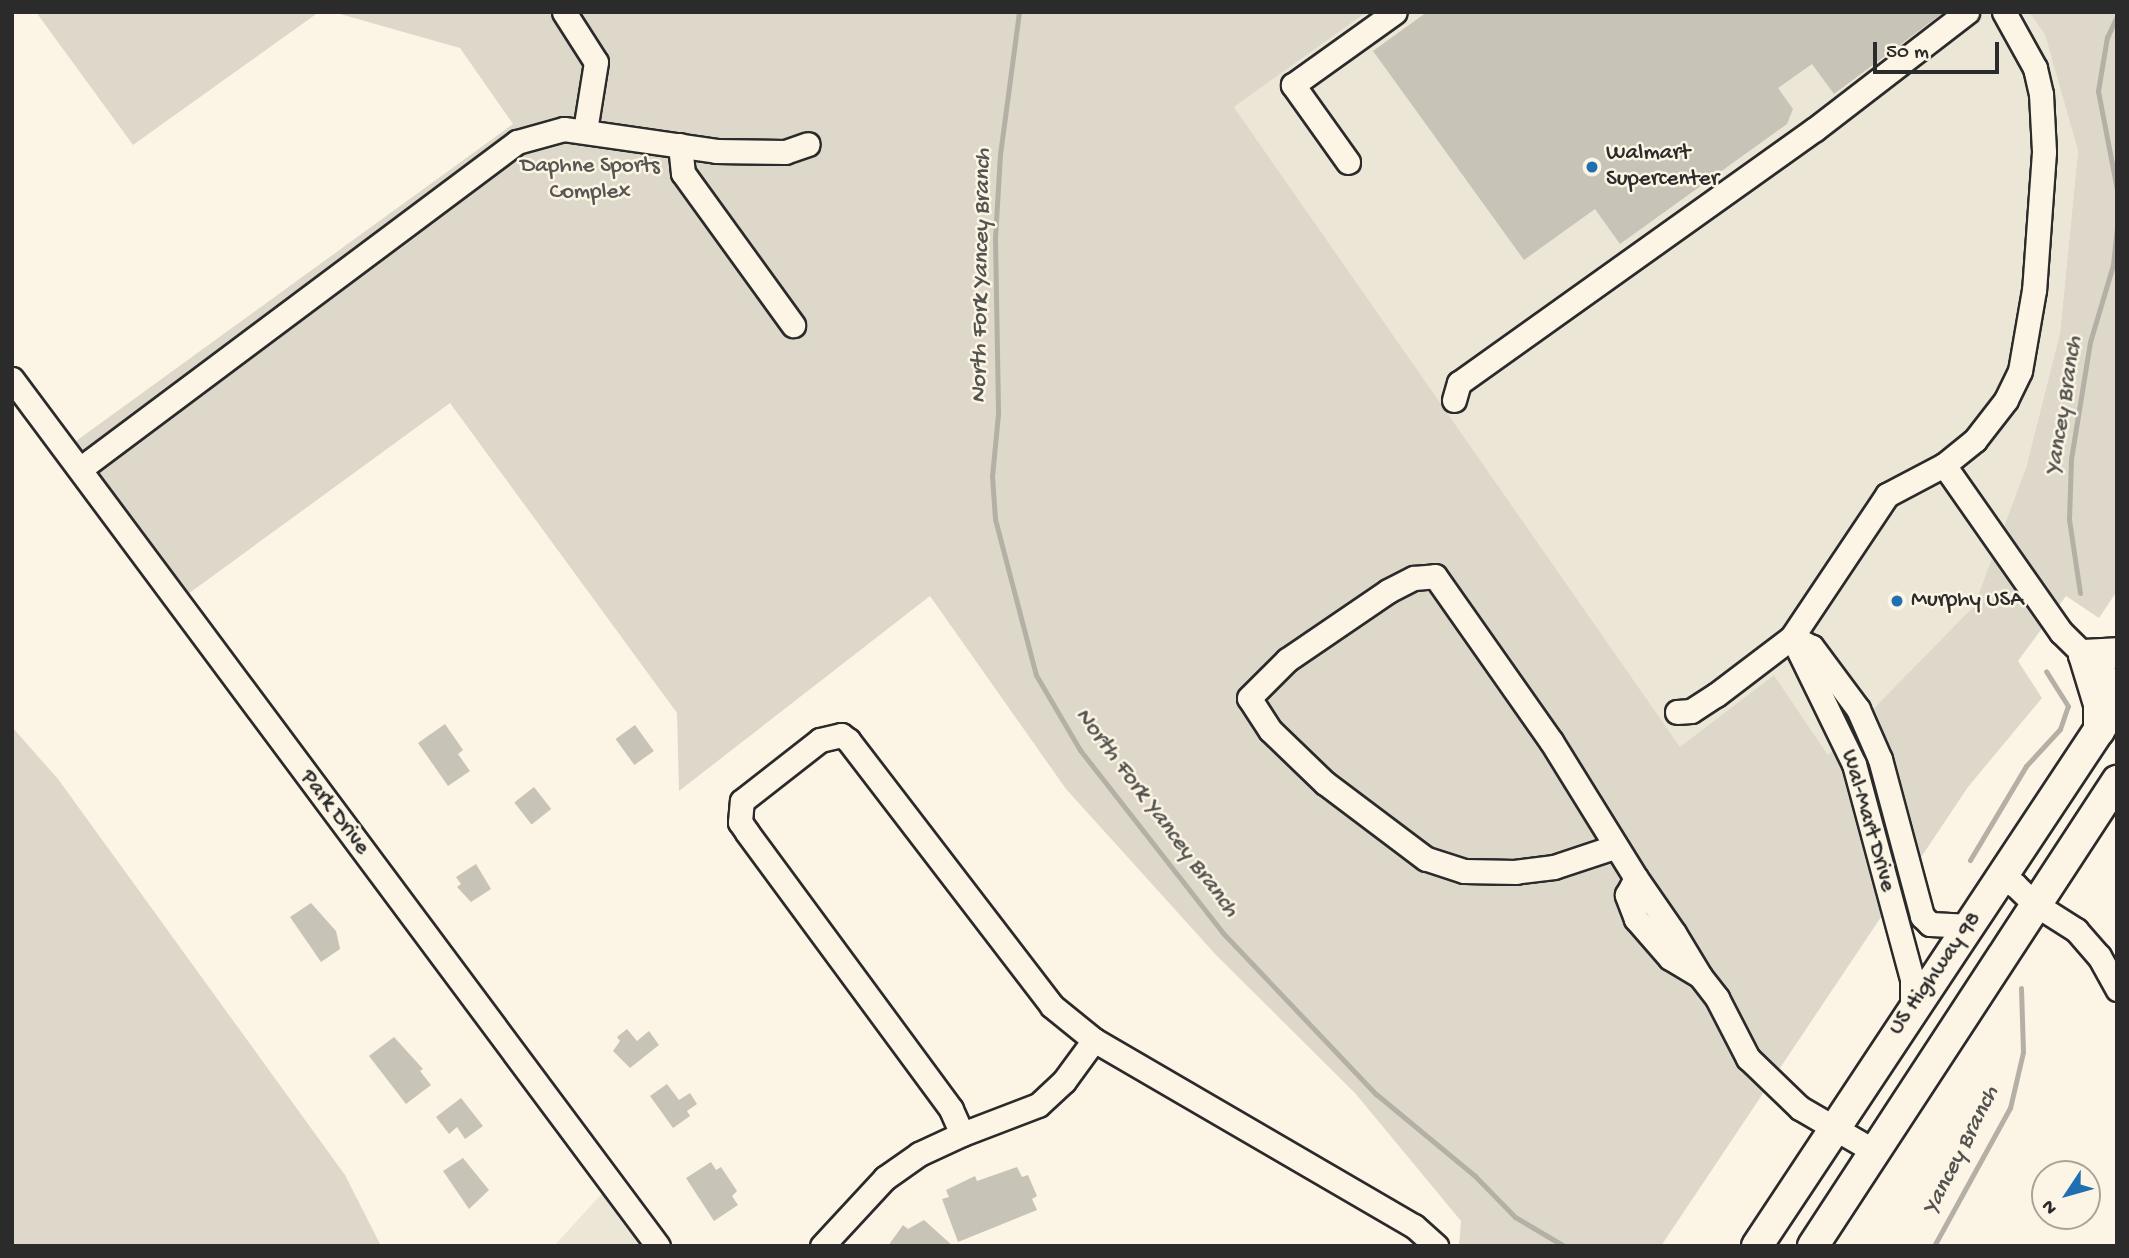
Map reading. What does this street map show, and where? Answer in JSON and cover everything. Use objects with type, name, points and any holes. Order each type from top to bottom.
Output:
[{"type":"main road","points":[[2099,731],[2099,704],[2084,655],[2117,653]]},
{"type":"main road","name":"US Highway 98","points":[[1757,1246],[1912,1006],[1971,926],[2117,704]]},
{"type":"main road","name":"US Highway 98","points":[[1813,1246],[2117,780]]},
{"type":"street","points":[[564,12],[596,62],[585,131]]},
{"type":"street","points":[[1348,162],[1293,85],[1395,12]]},
{"type":"street","points":[[1454,400],[1459,383],[1815,128],[1967,12]]},
{"type":"street","points":[[1677,712],[1691,711],[1716,695],[1792,637],[1887,495],[1944,466],[1978,436],[2006,400],[2020,371],[2035,290],[2044,152],[2041,94],[2035,68],[2004,12]]},
{"type":"street","points":[[80,469],[517,142],[538,133],[585,131],[760,153],[808,144]]},
{"type":"street","points":[[680,145],[683,173],[793,326]]},
{"type":"street","name":"Park Drive","points":[[12,379],[652,1244]]},
{"type":"street","points":[[1944,466],[2061,632],[2117,687]]},
{"type":"street","points":[[1614,847],[1554,867],[1516,872],[1464,871],[1426,859],[1325,783],[1270,730],[1249,698],[1287,660],[1388,591],[1414,578],[1435,576],[1551,741],[1614,847],[1717,998],[1748,1058],[1800,1108],[1835,1126],[1874,1152]]},
{"type":"street","name":"Wal-Mart Drive","points":[[1792,637],[1812,647],[1857,709],[1881,759],[1922,916],[1930,924],[1971,926]]},
{"type":"street","name":"Wal-Mart Drive","points":[[1792,637],[1854,764],[1912,979],[1912,1006]]},
{"type":"street","points":[[962,1134],[951,1109],[740,822],[742,801],[748,794],[809,748],[831,735],[848,740],[1052,1006],[1094,1040],[1403,1219],[1436,1246]]},
{"type":"street","points":[[2002,880],[2015,885],[2035,904],[2076,930],[2099,956],[2117,989]]},
{"type":"street","points":[[822,1246],[885,1178],[919,1154],[962,1134],[1038,1105],[1064,1082],[1094,1040]]},
{"type":"shaded area","points":[[1367,12],[2029,12],[2045,35],[2078,151],[2060,333],[2026,468],[1974,606],[1828,755],[1774,675],[1680,748],[1234,107]]},
{"type":"shaded area","points":[[617,1177],[668,1246],[554,1246]]},
{"type":"green space","points":[[36,12],[319,12],[133,145]]},
{"type":"green space","name":"Daphne Sports Complex","points":[[333,12],[1367,12],[1234,107],[1680,747],[1774,675],[1828,755],[1974,606],[2026,468],[2060,333],[2078,151],[2045,35],[2029,12],[2117,12],[2117,591],[2099,618],[2066,596],[2018,661],[2042,698],[1968,787],[1661,1246],[1459,1246],[1461,1221],[1355,1093],[1217,956],[1066,789],[930,596],[679,791],[677,713],[450,403],[177,602],[65,449],[513,124],[460,48]]},
{"type":"green space","points":[[12,727],[58,779],[345,1175],[381,1246],[12,1246]]},
{"type":"building","name":"Walmart Supercenter","points":[[1427,12],[1944,12],[1834,94],[1812,64],[1778,88],[1793,109],[1787,124],[1620,244],[1595,209],[1524,260],[1373,51]]},
{"type":"building","points":[[445,724],[463,750],[458,754],[470,771],[448,786],[418,743]]},
{"type":"building","points":[[635,725],[654,751],[634,765],[616,739]]},
{"type":"building","points":[[534,787],[551,809],[532,824],[514,802]]},
{"type":"building","points":[[476,864],[491,889],[471,902],[457,887],[461,884],[456,877]]},
{"type":"building","points":[[311,903],[336,931],[340,949],[321,962],[290,917]]},
{"type":"building","points":[[627,1029],[637,1041],[649,1031],[659,1045],[630,1068],[613,1051],[620,1041],[617,1037]]},
{"type":"building","points":[[394,1037],[423,1069],[420,1071],[431,1085],[406,1104],[369,1056]]},
{"type":"building","points":[[667,1084],[679,1100],[690,1093],[697,1104],[687,1111],[690,1116],[673,1128],[650,1096]]},
{"type":"building","points":[[461,1098],[483,1126],[465,1139],[457,1127],[449,1134],[436,1117]]},
{"type":"building","points":[[463,1158],[489,1190],[469,1209],[443,1171]]},
{"type":"building","points":[[711,1162],[716,1170],[721,1167],[737,1191],[732,1196],[738,1205],[714,1221],[686,1178]]},
{"type":"building","points":[[1017,1167],[1022,1177],[1028,1175],[1037,1196],[1032,1199],[1037,1210],[958,1242],[942,1199],[949,1197],[946,1190],[975,1176],[977,1181]]},
{"type":"building","points":[[924,1220],[953,1246],[888,1246],[903,1225],[908,1229]]},
{"type":"waterway","name":"North Fork Yancey Branch","points":[[1019,12],[1000,154],[995,237],[998,414],[992,476],[995,519],[1036,675],[1080,750],[1222,932],[1376,1094],[1475,1176],[1515,1217],[1564,1246]]},
{"type":"waterway","name":"Yancey Branch","points":[[2117,16],[2107,37],[2098,91],[2117,190]]},
{"type":"waterway","name":"Yancey Branch","points":[[2080,593],[2069,519],[2071,459],[2090,342],[2113,265],[2117,226]]},
{"type":"waterway","name":"Yancey Branch","points":[[1970,860],[2026,766],[2060,729],[2068,706],[2046,671]]},
{"type":"waterway","name":"Yancey Branch","points":[[1934,1246],[2010,1108],[2023,1052],[2021,988]]},
{"type":"place","name":"Walmart Supercenter","points":[[1592,167]]},
{"type":"place","name":"Murphy USA","points":[[1897,601]]}]
